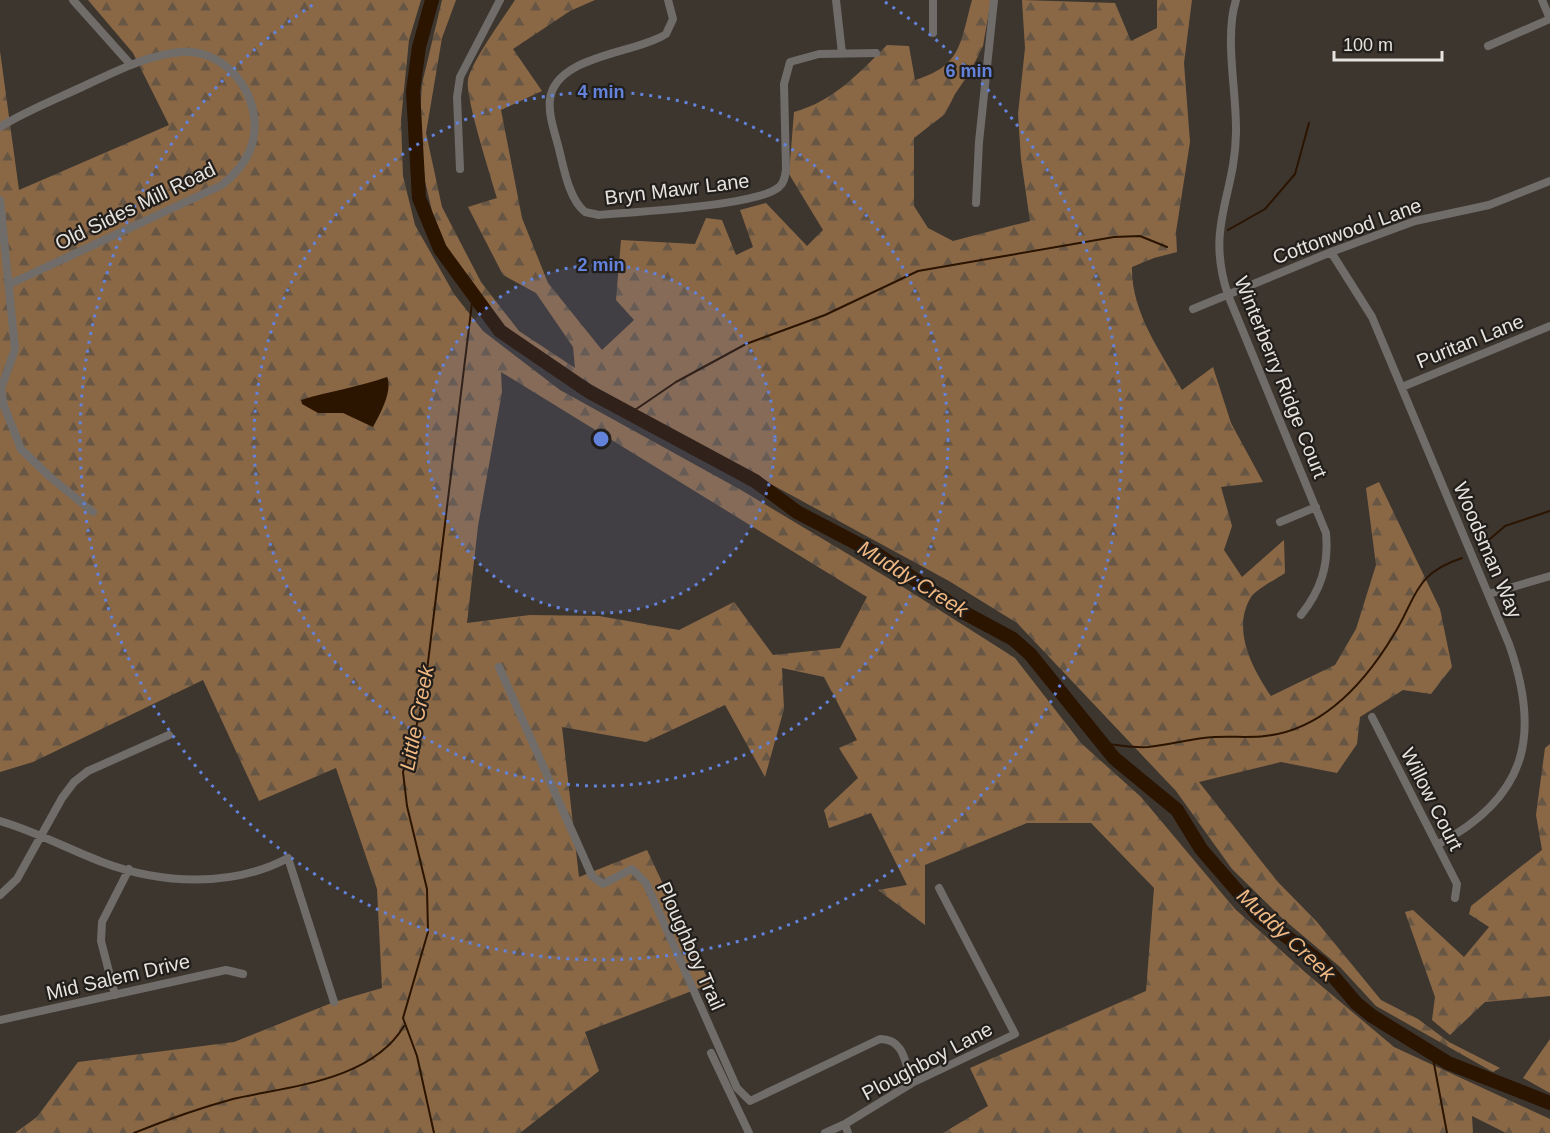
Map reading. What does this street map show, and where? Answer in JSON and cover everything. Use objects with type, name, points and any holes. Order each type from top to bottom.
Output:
[{"type":"street","points":[[73,0],[131,65]]},
{"type":"street","points":[[460,169],[457,97],[460,77],[500,0]]},
{"type":"street","name":"Bryn Mawr Lane","points":[[668,0],[673,19],[666,34],[578,66],[561,76],[554,87],[550,107],[561,159],[574,197],[585,212],[599,215],[704,205],[747,199],[776,190],[783,184],[786,170],[784,100],[787,67],[796,58],[842,53],[876,53]]},
{"type":"street","points":[[836,0],[842,53]]},
{"type":"street","points":[[933,0],[933,33]]},
{"type":"street","points":[[976,203],[979,142],[994,0]]},
{"type":"street","name":"Winterberry Ridge Court","points":[[1236,0],[1232,21],[1236,144],[1219,222],[1219,263],[1228,295],[1326,533],[1327,558],[1321,583],[1301,615]]},
{"type":"street","points":[[1488,46],[1550,19],[1542,0]]},
{"type":"street","name":"Old Sides Mill Road","points":[[0,127],[27,111],[131,65],[169,53],[192,52],[211,57],[231,70],[245,88],[253,110],[253,140],[246,158],[232,177],[205,195],[10,284]]},
{"type":"street","name":"Cottonwood Lane","points":[[1193,309],[1331,252],[1415,221],[1489,205],[1550,181]]},
{"type":"street","points":[[0,200],[15,349],[2,396],[13,435],[31,460],[93,512]]},
{"type":"street","name":"Woodsman Way","points":[[1331,252],[1366,306],[1402,387],[1489,594],[1521,681],[1526,714],[1523,748],[1510,782],[1488,811],[1476,822],[1437,845]]},
{"type":"street","name":"Puritan Lane","points":[[1402,387],[1550,326]]},
{"type":"street","points":[[1280,522],[1316,507]]},
{"type":"street","points":[[1489,594],[1550,576]]},
{"type":"street","name":"Ploughboy Trail","points":[[499,667],[592,876],[603,884],[632,869],[645,883],[741,1094],[750,1101],[880,1039],[889,1039],[899,1045],[912,1083]]},
{"type":"street","name":"Willow Court","points":[[1372,717],[1457,884],[1455,898]]},
{"type":"street","points":[[0,895],[17,879],[62,798],[88,771],[169,735]]},
{"type":"street","points":[[0,821],[104,862],[163,878],[222,878],[268,869],[288,858],[334,1002]]},
{"type":"street","points":[[115,995],[101,940],[102,922],[129,869]]},
{"type":"street","name":"Ploughboy Lane","points":[[825,1133],[845,1124],[912,1083],[1015,1034],[939,888]]},
{"type":"street","name":"Mid Salem Drive","points":[[0,1020],[226,970],[243,974]]},
{"type":"street","points":[[711,1053],[749,1133]]},
{"type":"street","points":[[845,1124],[848,1133]]},
{"type":"green space","points":[[88,0],[421,0],[409,40],[401,120],[403,176],[415,225],[454,294],[483,331],[560,390],[741,490],[903,587],[1015,658],[1081,743],[1141,797],[1235,909],[1306,973],[1394,1047],[1550,1119],[1550,1133],[1506,1133],[1472,1116],[1473,1133],[943,1133],[988,1106],[970,1068],[1146,991],[1154,888],[1091,823],[1027,823],[925,865],[925,925],[878,890],[907,885],[871,813],[829,828],[824,810],[858,778],[839,748],[857,740],[824,677],[782,668],[784,709],[765,777],[725,705],[646,742],[562,727],[579,877],[647,850],[710,984],[585,1032],[599,1071],[520,1133],[15,1133],[37,1117],[78,1062],[234,1042],[334,1002],[382,988],[377,889],[336,768],[259,801],[203,680],[33,762],[0,772],[0,51],[19,190],[169,125],[133,53]],"holes":[[[501,372],[867,597],[840,648],[773,655],[734,602],[679,630],[599,616],[530,615],[467,623],[478,526],[502,392]]]},
{"type":"green space","points":[[442,0],[456,0],[442,38],[426,133],[442,207],[481,282],[519,331],[575,368],[573,347],[536,293],[503,275],[468,207],[497,198],[470,103],[468,80],[481,51],[515,0],[595,0],[570,11],[513,49],[542,91],[501,110],[522,218],[548,283],[602,350],[634,320],[616,300],[621,240],[695,244],[706,218],[722,220],[736,255],[753,247],[740,210],[766,203],[807,246],[823,230],[789,174],[794,112],[834,93],[856,76],[887,45],[909,46],[915,80],[930,74],[942,68],[957,51],[972,0],[991,0],[983,46],[970,72],[945,114],[914,138],[914,206],[928,228],[953,241],[1030,221],[1021,159],[1018,114],[1025,48],[1022,0],[1115,3],[1131,41],[1157,28],[1157,0],[1192,0],[1184,63],[1190,142],[1176,232],[1177,252],[1132,267],[1133,284],[1142,316],[1182,390],[1213,367],[1231,423],[1263,482],[1221,487],[1232,526],[1224,550],[1242,577],[1284,540],[1285,573],[1254,594],[1245,610],[1244,636],[1251,662],[1271,696],[1335,665],[1356,629],[1376,565],[1366,488],[1379,482],[1440,609],[1452,667],[1431,694],[1403,690],[1360,717],[1357,744],[1337,773],[1281,762],[1199,782],[1277,881],[1317,922],[1381,1000],[1418,1019],[1449,1042],[1500,1068],[1493,1072],[1376,1006],[1340,967],[1282,918],[1232,869],[1176,791],[1017,623],[949,581],[640,415],[504,330],[447,249],[432,211],[425,181],[419,131],[422,84]]},
{"type":"green space","points":[[1550,744],[1550,996],[1485,1002],[1450,1035],[1432,1020],[1435,997],[1405,912],[1413,910],[1464,957],[1489,927],[1469,914],[1471,906],[1542,850],[1536,815],[1545,748]]},
{"type":"green space","points":[[1550,1039],[1550,1093],[1523,1078]]},
{"type":"shaded area","points":[[387,377],[387,396],[373,427],[343,413],[318,413],[302,404],[301,400]]},
{"type":"waterway","name":"Muddy Creek","points":[[432,0],[419,47],[413,91],[419,198],[440,249],[500,331],[588,391],[755,481],[797,512],[877,554],[963,612],[1013,639],[1030,654],[1114,758],[1177,810],[1201,849],[1259,916],[1322,963],[1356,1003],[1372,1016],[1448,1063],[1550,1103]]},
{"type":"waterway","points":[[1228,230],[1265,209],[1295,174],[1309,123]]},
{"type":"waterway","points":[[629,414],[676,382],[746,344],[825,315],[918,271],[1114,237],[1140,236],[1167,247]]},
{"type":"waterway","name":"Little Creek","points":[[434,1133],[417,1056],[403,1018],[428,932],[427,889],[407,806],[403,772],[423,703],[473,295]]},
{"type":"waterway","points":[[1483,545],[1505,526],[1550,511]]},
{"type":"waterway","points":[[1102,743],[1148,747],[1206,738],[1265,736],[1286,732],[1306,724],[1324,714],[1340,701],[1369,670],[1393,636],[1425,580],[1446,564],[1462,558]]},
{"type":"waterway","points":[[134,1133],[233,1099],[303,1085],[350,1070],[371,1059],[390,1044],[404,1026]]},
{"type":"waterway","points":[[1432,1053],[1447,1133]]}]
